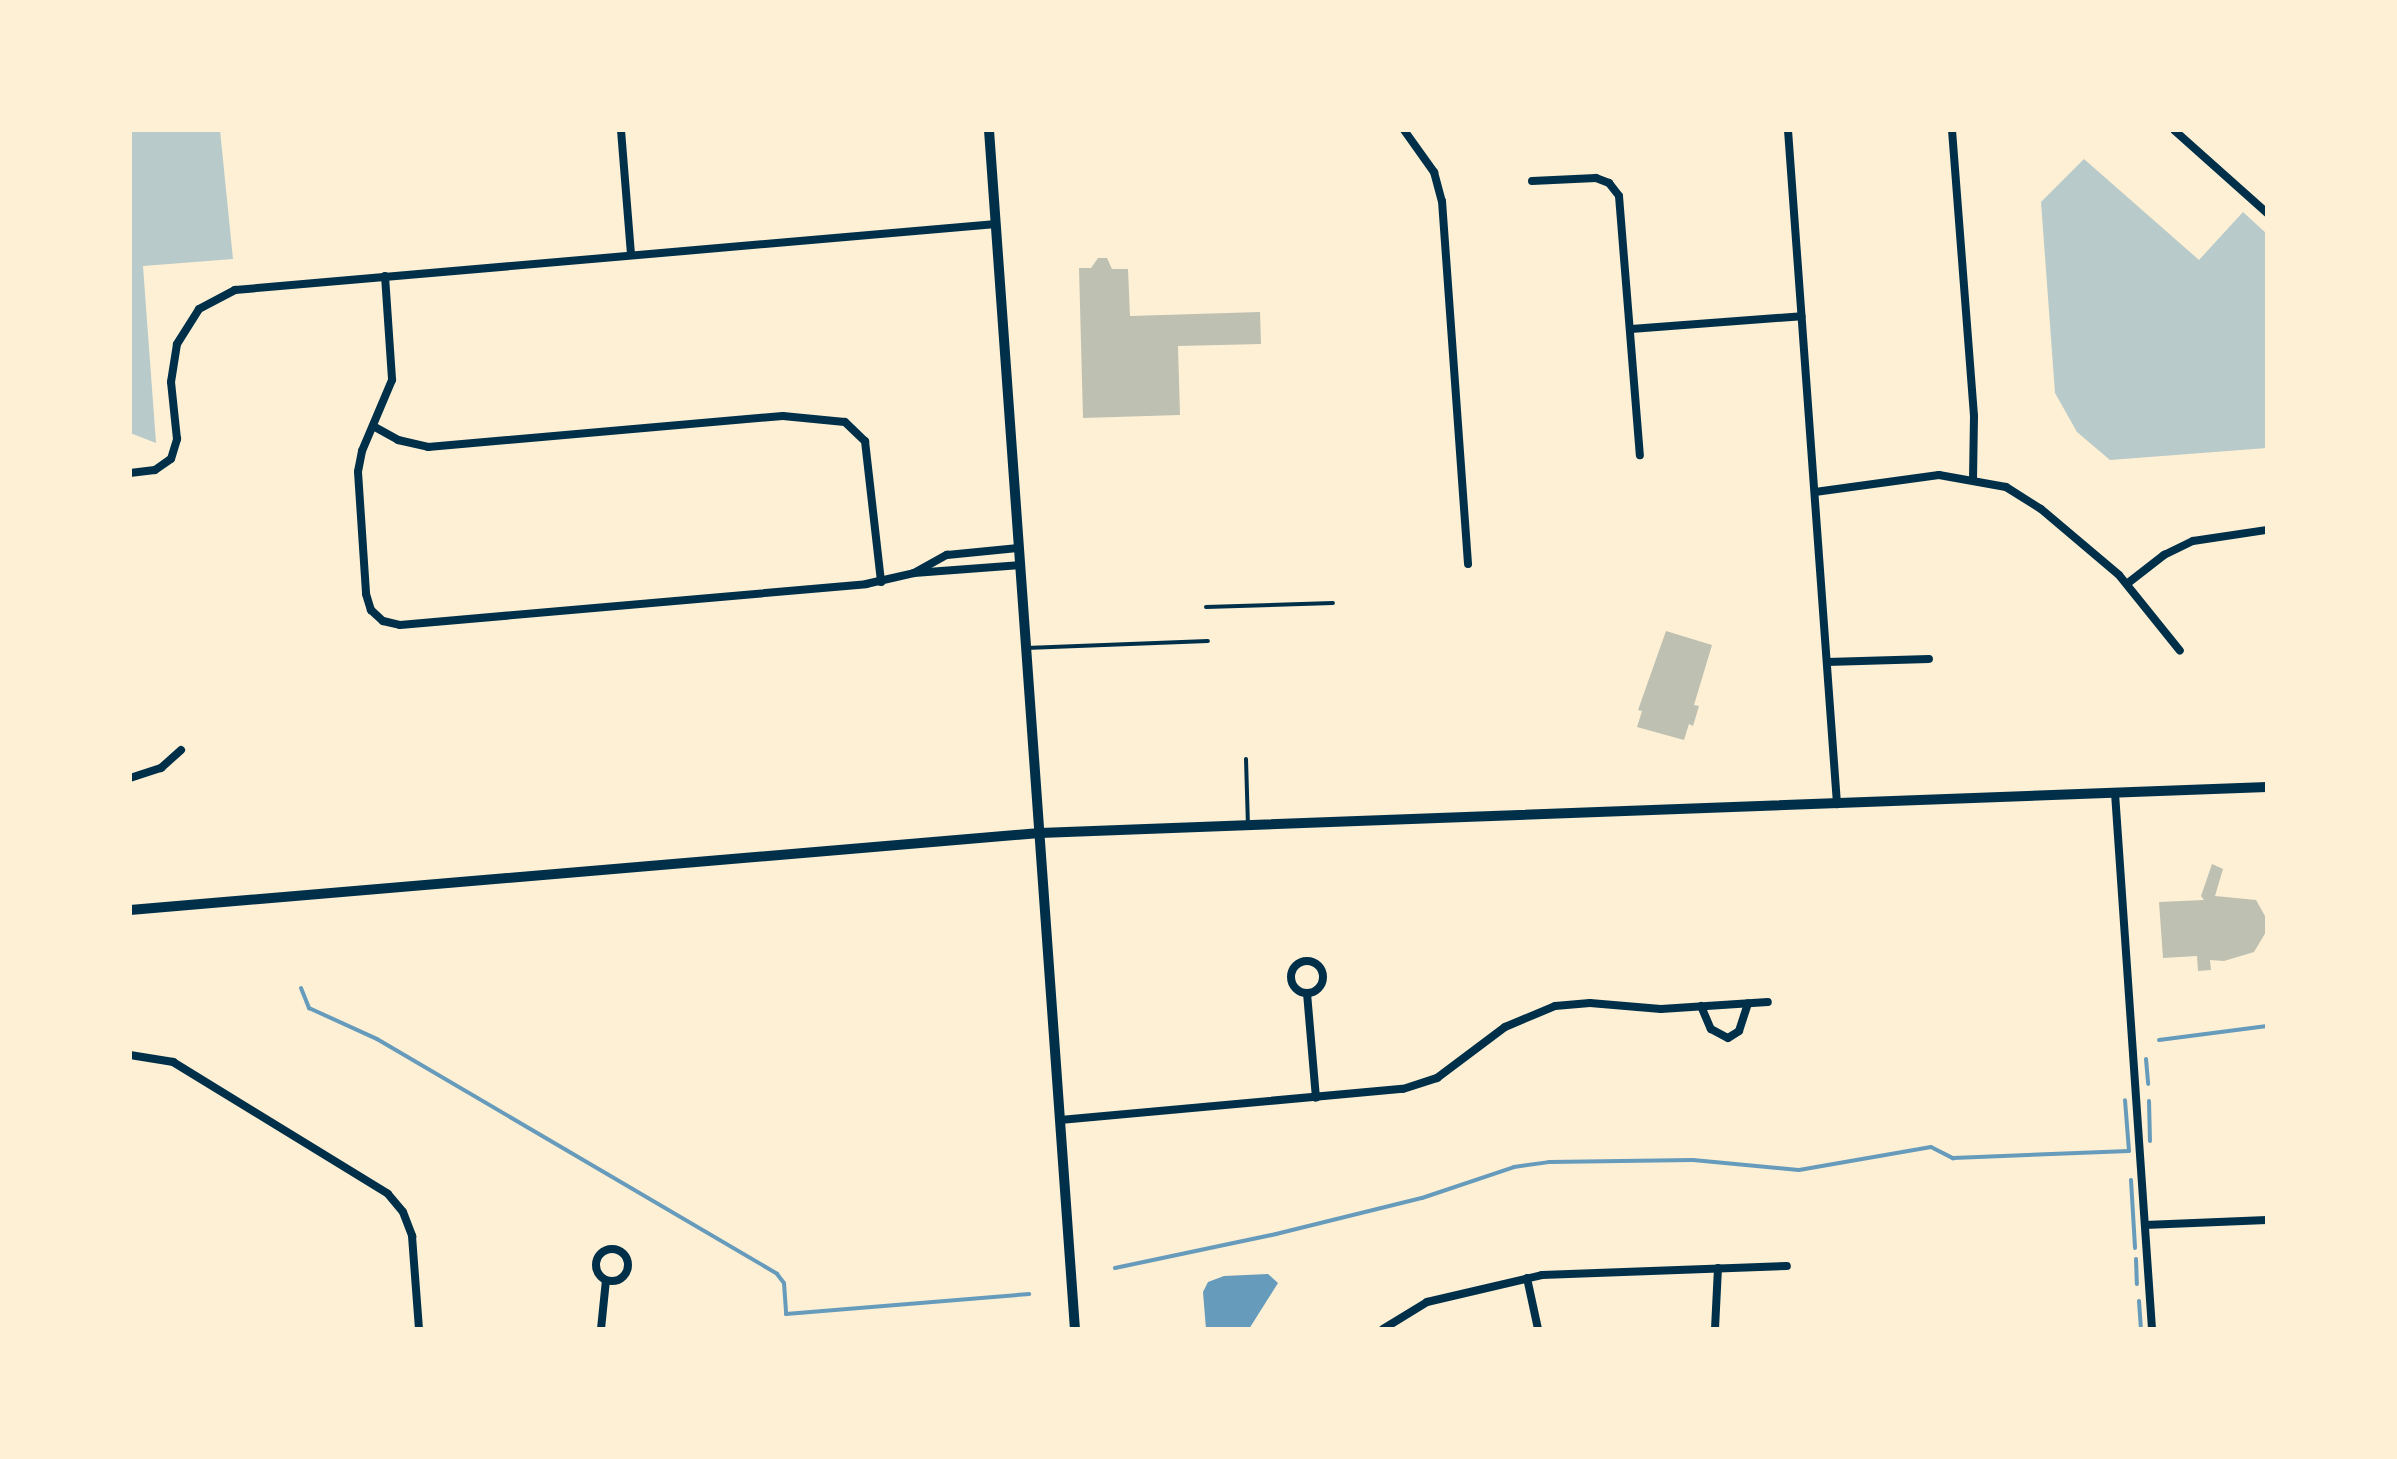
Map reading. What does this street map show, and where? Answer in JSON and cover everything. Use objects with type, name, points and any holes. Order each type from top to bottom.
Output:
[{"type":"main road","points":[[990,130],[1075,1329]]},
{"type":"main road","points":[[130,910],[1040,833],[2267,787]]},
{"type":"street","points":[[621,130],[631,255]]},
{"type":"street","points":[[1404,130],[1434,172],[1442,202],[1468,564]]},
{"type":"street","points":[[1788,130],[1837,805]]},
{"type":"street","points":[[1952,130],[1974,416],[1972,478]]},
{"type":"street","points":[[2174,130],[2267,214]]},
{"type":"street","points":[[1532,181],[1596,178],[1614,188],[1623,217],[1640,455]]},
{"type":"street","points":[[130,473],[164,466],[176,450],[173,356],[190,320],[209,302],[252,287],[996,224]]},
{"type":"street","points":[[386,276],[392,380],[358,472],[366,594],[376,616],[400,624],[881,582],[914,573],[1020,565]]},
{"type":"street","points":[[1631,329],[1802,316]]},
{"type":"street","points":[[374,426],[414,445],[440,447],[783,416],[844,422],[861,432],[865,440],[881,582]]},
{"type":"street","points":[[1815,492],[1930,476],[1972,478],[2026,498],[2128,583],[2180,651]]},
{"type":"street","points":[[2128,583],[2164,555],[2193,541],[2267,530]]},
{"type":"street","points":[[914,573],[947,555],[1019,548]]},
{"type":"street","points":[[1827,662],[1929,659]]},
{"type":"street","points":[[130,778],[161,768],[181,750]]},
{"type":"street","points":[[2115,793],[2152,1329]]},
{"type":"street","points":[[1304,962],[1319,966],[1323,976],[1320,986],[1307,993],[1294,986],[1291,976],[1304,962]]},
{"type":"street","points":[[1307,993],[1316,1098]]},
{"type":"street","points":[[1060,1120],[1316,1098],[1422,1084],[1452,1069],[1520,1018],[1555,1006],[1768,1002]]},
{"type":"street","points":[[1701,1006],[1711,1029],[1728,1038],[1738,1031],[1748,1003]]},
{"type":"street","points":[[130,1055],[162,1057],[187,1069],[378,1186],[403,1212],[414,1249],[420,1329]]},
{"type":"street","points":[[2145,1225],[2267,1220]]},
{"type":"street","points":[[616,1249],[624,1254],[628,1268],[620,1279],[606,1280],[598,1274],[596,1260],[606,1250],[616,1249]]},
{"type":"street","points":[[1383,1329],[1427,1302],[1527,1278],[1787,1266]]},
{"type":"street","points":[[1715,1329],[1718,1268]]},
{"type":"street","points":[[1527,1278],[1538,1329]]},
{"type":"street","points":[[601,1329],[606,1280]]},
{"type":"lane","points":[[1206,607],[1332,603]]},
{"type":"lane","points":[[1026,648],[1208,641]]},
{"type":"lane","points":[[1246,759],[1248,825]]},
{"type":"shaded area","points":[[130,130],[220,130],[233,259],[143,266],[156,443],[130,433]]},
{"type":"shaded area","points":[[2084,159],[2199,260],[2243,212],[2267,234],[2267,448],[2110,460],[2077,432],[2055,393],[2041,202]]},
{"type":"water","points":[[1268,1274],[1278,1283],[1249,1329],[1206,1329],[1203,1292],[1208,1282],[1224,1276]]},
{"type":"building","points":[[1098,258],[1107,258],[1112,269],[1128,269],[1130,316],[1260,312],[1261,344],[1178,346],[1180,415],[1083,418],[1079,268],[1091,268]]},
{"type":"building","points":[[1666,631],[1712,645],[1694,705],[1699,706],[1684,740],[1637,727],[1642,711],[1638,710]]},
{"type":"building","points":[[2212,864],[2223,869],[2215,896],[2256,900],[2265,916],[2266,932],[2254,952],[2224,961],[2210,960],[2211,970],[2198,971],[2197,956],[2163,958],[2159,902],[2204,900],[2201,896]]},
{"type":"waterway","points":[[301,988],[309,1008],[377,1039],[777,1274],[784,1283],[786,1314],[1029,1294]]},
{"type":"waterway","points":[[2159,1040],[2267,1026]]},
{"type":"waterway","points":[[2146,1059],[2148,1084]]},
{"type":"waterway","points":[[1115,1268],[1276,1234],[1422,1198],[1514,1167],[1549,1162],[1693,1160],[1799,1170],[1931,1147],[1953,1158],[2129,1151],[2125,1100]]},
{"type":"waterway","points":[[2149,1101],[2150,1141]]},
{"type":"waterway","points":[[2131,1180],[2135,1248]]},
{"type":"waterway","points":[[2136,1259],[2137,1284]]},
{"type":"waterway","points":[[2139,1301],[2141,1329]]}]
